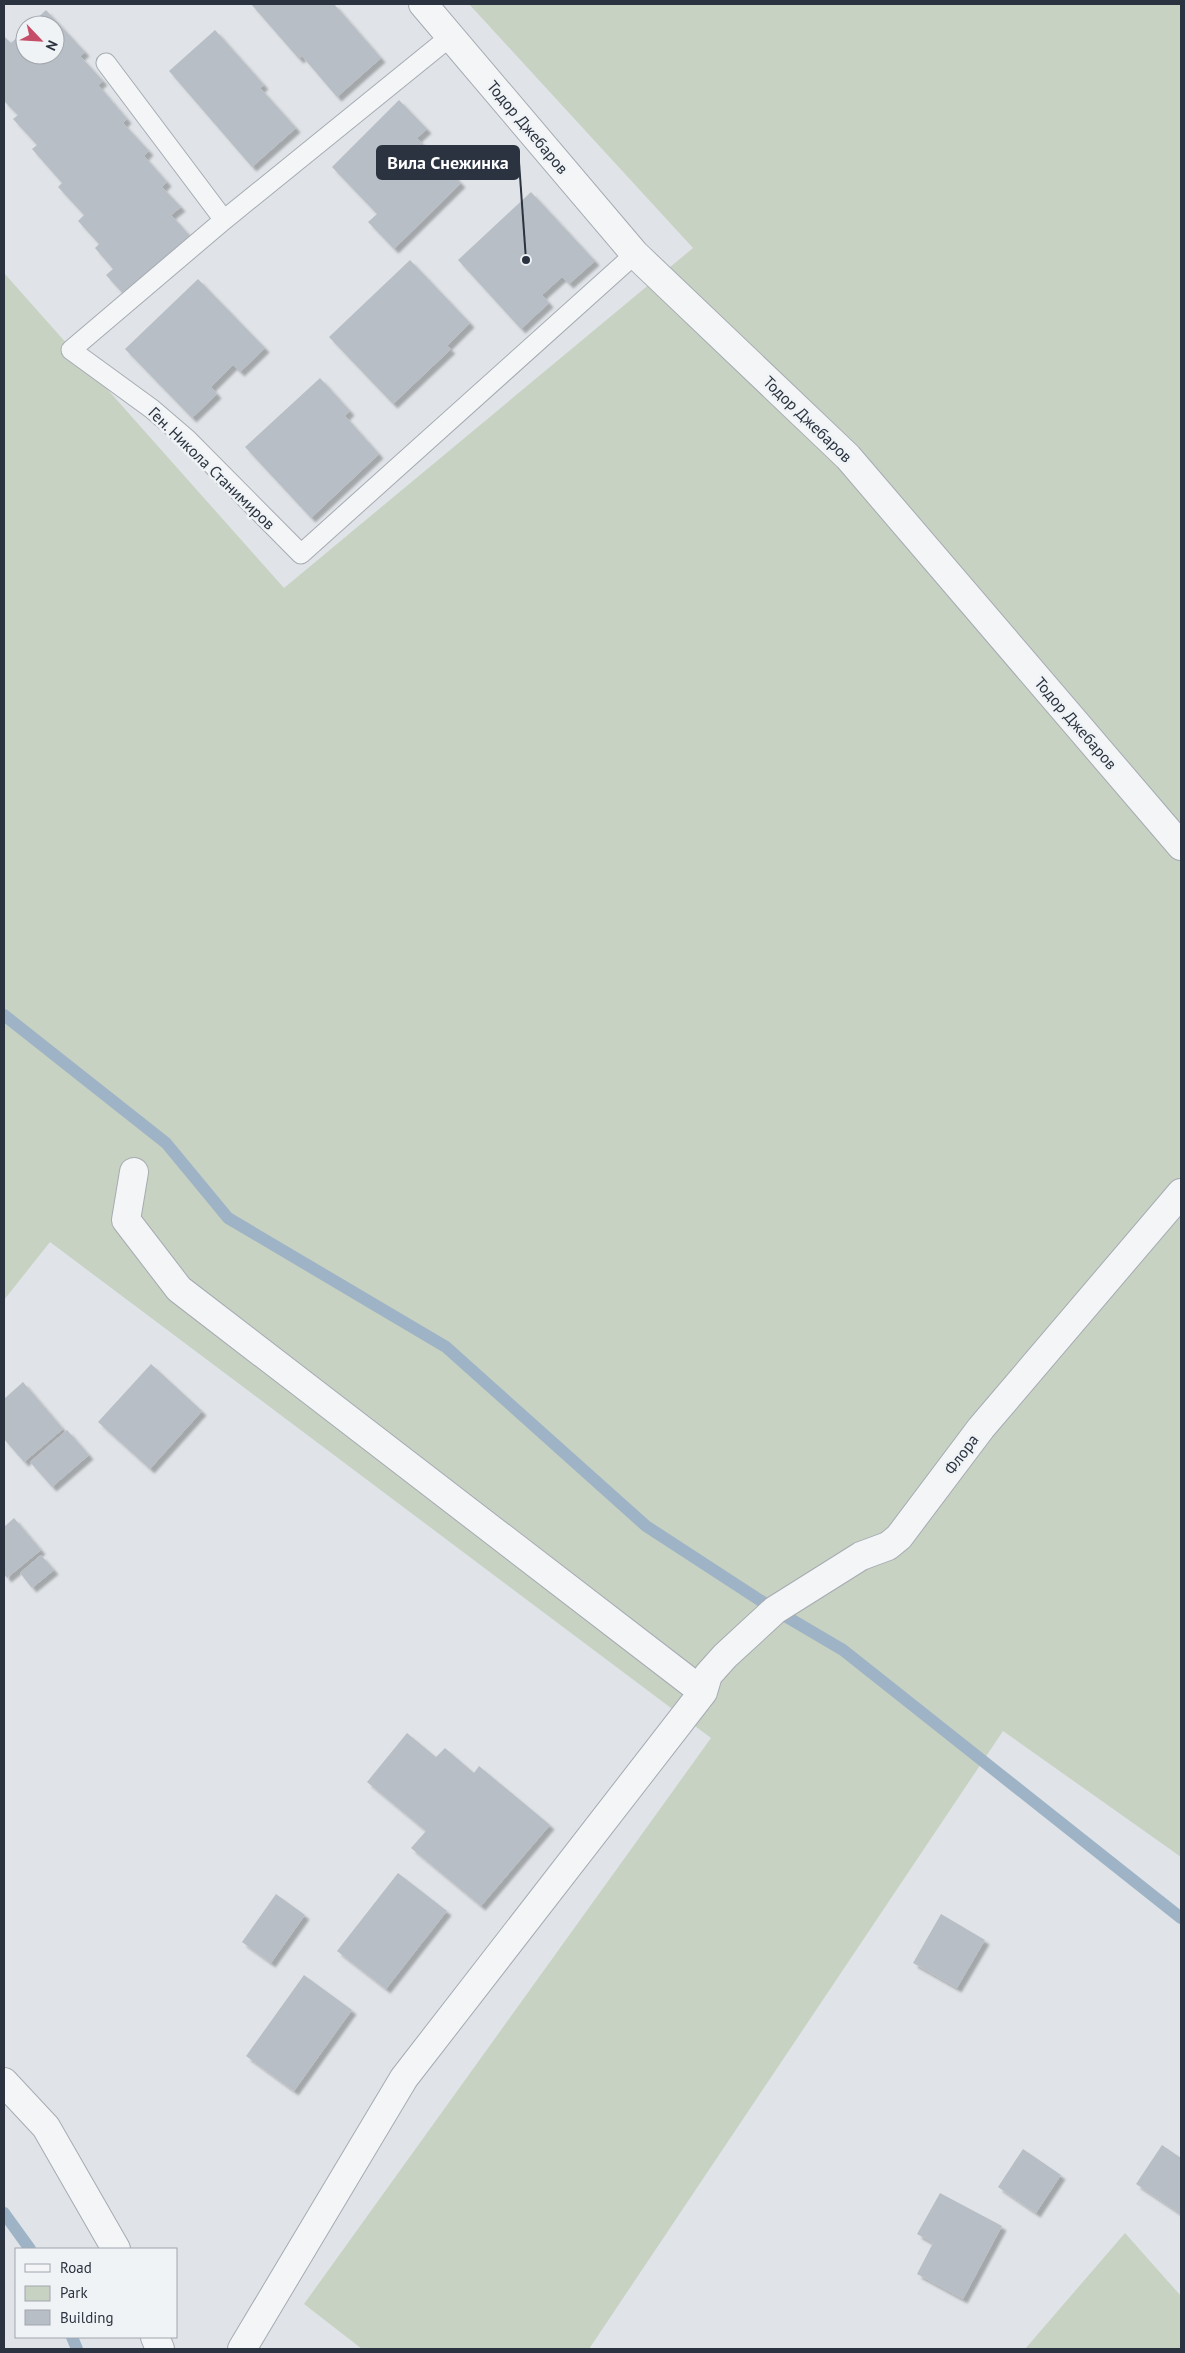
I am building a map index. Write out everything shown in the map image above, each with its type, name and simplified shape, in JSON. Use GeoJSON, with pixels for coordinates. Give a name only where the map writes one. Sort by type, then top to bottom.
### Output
{"type":"FeatureCollection","features":[{"type":"Feature","properties":{"kind":"street","name":"Тодор Джебаров"},"geometry":{"type":"LineString","coordinates":[[423,4],[635,254],[848,457],[1181,846]]}},
{"type":"Feature","properties":{"kind":"street"},"geometry":{"type":"LineString","coordinates":[[134,1172],[126,1220],[179,1289],[706,1684]]}},
{"type":"Feature","properties":{"kind":"street","name":"Флора"},"geometry":{"type":"LineString","coordinates":[[242,2349],[404,2078],[706,1684],[725,1656],[775,1610],[853,1560],[888,1546],[899,1537],[981,1428],[1181,1193]]}},
{"type":"Feature","properties":{"kind":"street"},"geometry":{"type":"LineString","coordinates":[[4,2082],[46,2127],[115,2248]]}},
{"type":"Feature","properties":{"kind":"lane"},"geometry":{"type":"LineString","coordinates":[[106,63],[224,220],[451,36]]}},
{"type":"Feature","properties":{"kind":"lane","name":"Ген. Никола Станимиров"},"geometry":{"type":"LineString","coordinates":[[224,220],[71,350],[152,409],[187,440],[301,554],[635,254]]}},
{"type":"Feature","properties":{"kind":"green space"},"geometry":{"type":"Polygon","coordinates":[[[469,4],[1181,4],[1181,1857],[1003,1731],[589,2349],[362,2349],[304,2304],[711,1738],[50,1242],[4,1300],[4,273],[284,588],[693,248],[469,4]]]}},
{"type":"Feature","properties":{"kind":"green space"},"geometry":{"type":"Polygon","coordinates":[[[1125,2233],[1181,2296],[1181,2349],[1025,2349],[1125,2233]]]}},
{"type":"Feature","properties":{"kind":"building"},"geometry":{"type":"Polygon","coordinates":[[[251,4],[334,4],[381,58],[337,97],[302,56],[299,59],[251,4]]]}},
{"type":"Feature","properties":{"kind":"building"},"geometry":{"type":"Polygon","coordinates":[[[46,10],[51,15],[41,15],[46,10]]]}},
{"type":"Feature","properties":{"kind":"building"},"geometry":{"type":"Polygon","coordinates":[[[65,30],[85,52],[80,56],[103,81],[98,85],[127,119],[123,123],[149,151],[144,156],[167,182],[162,187],[181,207],[171,215],[191,237],[125,296],[106,275],[113,269],[95,248],[99,244],[78,221],[84,215],[58,187],[62,183],[32,149],[37,145],[13,119],[18,115],[4,101],[5,37],[11,43],[15,39],[15,65],[65,65],[65,30]]]}},
{"type":"Feature","properties":{"kind":"building"},"geometry":{"type":"Polygon","coordinates":[[[215,30],[264,85],[260,88],[296,128],[252,167],[169,71],[215,30]]]}},
{"type":"Feature","properties":{"kind":"building"},"geometry":{"type":"Polygon","coordinates":[[[399,100],[427,129],[417,138],[461,183],[394,249],[368,222],[377,214],[332,167],[399,100]]]}},
{"type":"Feature","properties":{"kind":"building"},"geometry":{"type":"Polygon","coordinates":[[[531,192],[595,261],[569,284],[562,277],[542,295],[549,303],[521,329],[458,260],[531,192]]]}},
{"type":"Feature","properties":{"kind":"building"},"geometry":{"type":"Polygon","coordinates":[[[410,260],[470,323],[447,346],[451,349],[393,404],[329,337],[410,260]]]}},
{"type":"Feature","properties":{"kind":"building"},"geometry":{"type":"Polygon","coordinates":[[[198,279],[265,348],[240,372],[233,365],[211,387],[217,394],[192,418],[125,349],[198,279]]]}},
{"type":"Feature","properties":{"kind":"building"},"geometry":{"type":"Polygon","coordinates":[[[320,378],[350,411],[345,416],[379,454],[311,518],[245,447],[320,378]]]}},
{"type":"Feature","properties":{"kind":"building"},"geometry":{"type":"Polygon","coordinates":[[[151,1364],[202,1411],[150,1469],[98,1422],[151,1364]]]}},
{"type":"Feature","properties":{"kind":"building"},"geometry":{"type":"Polygon","coordinates":[[[23,1382],[63,1429],[24,1462],[4,1439],[4,1399],[23,1382]]]}},
{"type":"Feature","properties":{"kind":"building"},"geometry":{"type":"Polygon","coordinates":[[[67,1430],[89,1455],[52,1487],[30,1462],[67,1430]]]}},
{"type":"Feature","properties":{"kind":"building"},"geometry":{"type":"Polygon","coordinates":[[[14,1518],[41,1550],[7,1578],[4,1574],[4,1527],[14,1518]]]}},
{"type":"Feature","properties":{"kind":"building"},"geometry":{"type":"Polygon","coordinates":[[[41,1555],[54,1570],[32,1588],[20,1573],[41,1555]]]}},
{"type":"Feature","properties":{"kind":"building"},"geometry":{"type":"Polygon","coordinates":[[[407,1733],[436,1757],[445,1748],[474,1773],[479,1766],[550,1825],[481,1906],[411,1848],[426,1831],[367,1782],[407,1733]]]}},
{"type":"Feature","properties":{"kind":"building"},"geometry":{"type":"Polygon","coordinates":[[[398,1873],[447,1911],[386,1989],[337,1951],[398,1873]]]}},
{"type":"Feature","properties":{"kind":"building"},"geometry":{"type":"Polygon","coordinates":[[[276,1894],[305,1915],[271,1963],[242,1942],[276,1894]]]}},
{"type":"Feature","properties":{"kind":"building"},"geometry":{"type":"Polygon","coordinates":[[[941,1914],[985,1940],[957,1988],[913,1963],[941,1914]]]}},
{"type":"Feature","properties":{"kind":"building"},"geometry":{"type":"Polygon","coordinates":[[[304,1975],[352,2010],[294,2091],[246,2056],[304,1975]]]}},
{"type":"Feature","properties":{"kind":"building"},"geometry":{"type":"Polygon","coordinates":[[[1162,2145],[1181,2158],[1181,2214],[1136,2184],[1162,2145]]]}},
{"type":"Feature","properties":{"kind":"building"},"geometry":{"type":"Polygon","coordinates":[[[1023,2149],[1061,2175],[1036,2213],[998,2187],[1023,2149]]]}},
{"type":"Feature","properties":{"kind":"building"},"geometry":{"type":"Polygon","coordinates":[[[940,2193],[1002,2226],[963,2299],[917,2274],[933,2243],[917,2234],[940,2193]]]}},
{"type":"Feature","properties":{"kind":"waterway"},"geometry":{"type":"LineString","coordinates":[[4,1015],[166,1143],[228,1218],[446,1347],[646,1526],[775,1610],[843,1650],[1181,1918]]}},
{"type":"Feature","properties":{"kind":"waterway"},"geometry":{"type":"LineString","coordinates":[[4,2213],[29,2248]]}},
{"type":"Feature","properties":{"kind":"waterway"},"geometry":{"type":"LineString","coordinates":[[72,2338],[77,2349]]}},
{"type":"Feature","properties":{"kind":"place","name":"Вила Снежинка"},"geometry":{"type":"Point","coordinates":[526,260]}}]}
